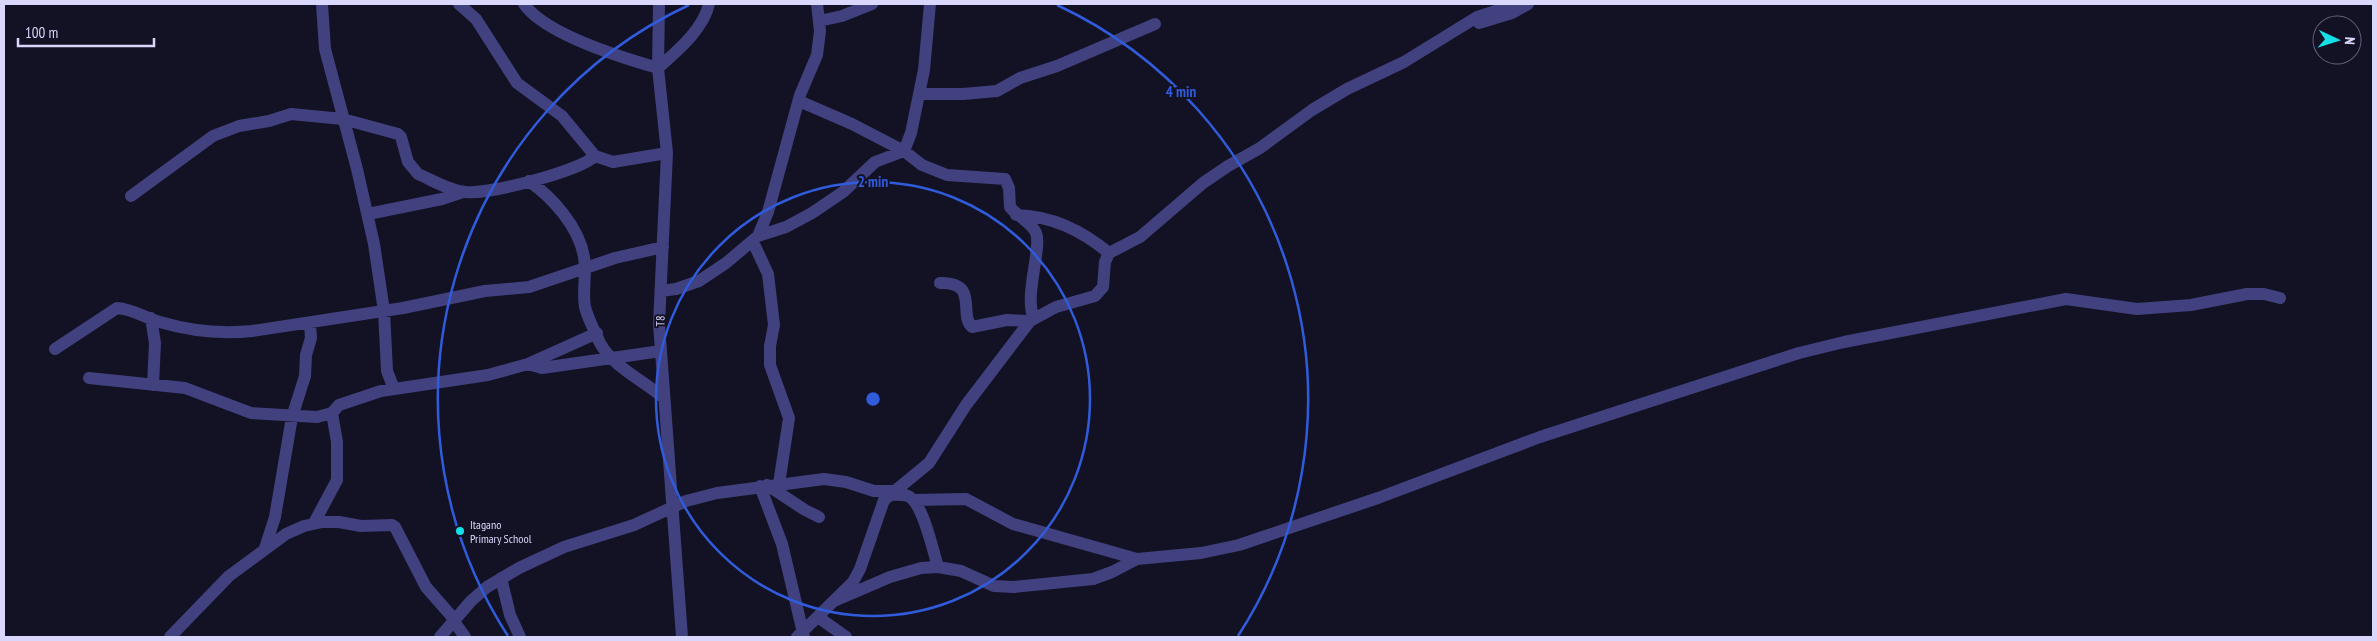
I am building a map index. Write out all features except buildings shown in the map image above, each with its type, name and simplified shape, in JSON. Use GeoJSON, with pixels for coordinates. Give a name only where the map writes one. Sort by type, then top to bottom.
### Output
{"type":"FeatureCollection","features":[{"type":"Feature","properties":{"kind":"street"},"geometry":{"type":"LineString","coordinates":[[322,4],[325,49],[368,214],[384,311],[385,356],[394,389]]}},
{"type":"Feature","properties":{"kind":"street"},"geometry":{"type":"LineString","coordinates":[[459,4],[476,19],[517,83],[562,116],[595,156],[613,162],[667,153]]}},
{"type":"Feature","properties":{"kind":"street"},"geometry":{"type":"LineString","coordinates":[[524,4],[541,18],[585,42],[608,52],[658,68],[681,48],[701,22],[710,4]]}},
{"type":"Feature","properties":{"kind":"street","name":"T8"},"geometry":{"type":"LineString","coordinates":[[659,4],[658,68],[667,153],[661,291],[661,351],[682,637]]}},
{"type":"Feature","properties":{"kind":"street"},"geometry":{"type":"LineString","coordinates":[[801,635],[768,485],[789,418],[770,365],[774,325],[768,274],[756,239],[768,212],[799,101],[817,55],[819,21],[817,4]]}},
{"type":"Feature","properties":{"kind":"street"},"geometry":{"type":"LineString","coordinates":[[819,21],[842,16],[872,4]]}},
{"type":"Feature","properties":{"kind":"street"},"geometry":{"type":"LineString","coordinates":[[661,291],[676,289],[699,281],[756,239],[786,227],[812,213],[842,192],[875,162],[904,151],[911,133],[927,50],[930,4]]}},
{"type":"Feature","properties":{"kind":"street"},"geometry":{"type":"LineString","coordinates":[[801,635],[858,575],[882,504],[891,493],[929,463],[966,405],[1032,320],[1056,307],[1096,296],[1103,287],[1105,262],[1109,253],[1140,237],[1203,182],[1260,148],[1312,110],[1347,89],[1404,62],[1477,17],[1517,4]]}},
{"type":"Feature","properties":{"kind":"street"},"geometry":{"type":"LineString","coordinates":[[1461,26],[1502,17],[1528,4]]}},
{"type":"Feature","properties":{"kind":"street"},"geometry":{"type":"LineString","coordinates":[[919,94],[963,94],[997,90],[1020,78],[1057,66],[1156,24]]}},
{"type":"Feature","properties":{"kind":"street"},"geometry":{"type":"LineString","coordinates":[[799,101],[852,124],[904,151],[922,165],[952,176],[1005,179],[1009,188],[1010,207],[1031,226],[1037,236],[1030,299],[1032,320]]}},
{"type":"Feature","properties":{"kind":"street"},"geometry":{"type":"LineString","coordinates":[[131,196],[202,143],[224,131],[291,114],[343,119],[398,134],[401,137],[412,170],[463,192]]}},
{"type":"Feature","properties":{"kind":"street"},"geometry":{"type":"LineString","coordinates":[[368,214],[442,199],[463,192],[486,191],[529,181],[579,167],[588,163],[595,156]]}},
{"type":"Feature","properties":{"kind":"street"},"geometry":{"type":"LineString","coordinates":[[529,181],[546,193],[564,216],[584,254],[586,308],[601,343],[613,359],[664,398]]}},
{"type":"Feature","properties":{"kind":"street"},"geometry":{"type":"LineString","coordinates":[[1016,214],[1049,219],[1073,228],[1109,253]]}},
{"type":"Feature","properties":{"kind":"street"},"geometry":{"type":"LineString","coordinates":[[55,349],[117,308],[132,311],[170,325],[230,333],[310,324],[485,291],[529,287],[630,253],[663,247]]}},
{"type":"Feature","properties":{"kind":"street"},"geometry":{"type":"LineString","coordinates":[[940,283],[955,284],[961,289],[967,304],[968,321],[972,327],[1007,320],[1032,320]]}},
{"type":"Feature","properties":{"kind":"street"},"geometry":{"type":"LineString","coordinates":[[440,637],[471,601],[501,578],[548,554],[634,525],[671,506],[700,497],[768,485],[824,479],[911,498],[966,499],[1013,524],[1137,559],[1207,552],[1253,541],[1459,469],[1540,437],[1799,353],[1844,342],[2066,300],[2083,300],[2109,306],[2137,309],[2191,305],[2247,294],[2264,294],[2280,298]]}},
{"type":"Feature","properties":{"kind":"street"},"geometry":{"type":"LineString","coordinates":[[151,318],[155,343],[153,385]]}},
{"type":"Feature","properties":{"kind":"street"},"geometry":{"type":"LineString","coordinates":[[264,551],[275,517],[292,417],[305,376],[306,355],[311,338],[310,324]]}},
{"type":"Feature","properties":{"kind":"street"},"geometry":{"type":"LineString","coordinates":[[89,378],[185,388],[251,413],[292,417],[317,417],[332,412],[339,405],[394,389],[488,375],[528,364],[597,333]]}},
{"type":"Feature","properties":{"kind":"street"},"geometry":{"type":"LineString","coordinates":[[528,364],[542,368],[661,351]]}},
{"type":"Feature","properties":{"kind":"street"},"geometry":{"type":"LineString","coordinates":[[314,523],[337,480],[337,442],[332,412]]}},
{"type":"Feature","properties":{"kind":"street"},"geometry":{"type":"LineString","coordinates":[[911,477],[911,498],[921,515],[938,567]]}},
{"type":"Feature","properties":{"kind":"street"},"geometry":{"type":"LineString","coordinates":[[768,485],[805,510],[819,517]]}},
{"type":"Feature","properties":{"kind":"street"},"geometry":{"type":"LineString","coordinates":[[170,637],[230,576],[286,534],[314,523],[338,522],[361,526],[388,525],[395,527],[426,587],[465,637]]}},
{"type":"Feature","properties":{"kind":"street"},"geometry":{"type":"LineString","coordinates":[[834,601],[905,572],[938,567],[970,573],[994,586],[1009,587],[1093,578],[1112,572],[1137,559]]}},
{"type":"Feature","properties":{"kind":"street"},"geometry":{"type":"LineString","coordinates":[[501,578],[510,615],[520,637]]}},
{"type":"Feature","properties":{"kind":"street"},"geometry":{"type":"LineString","coordinates":[[818,617],[846,637]]}},
{"type":"Feature","properties":{"kind":"place","name":"Itagano Primary School"},"geometry":{"type":"Point","coordinates":[460,531]}}]}
